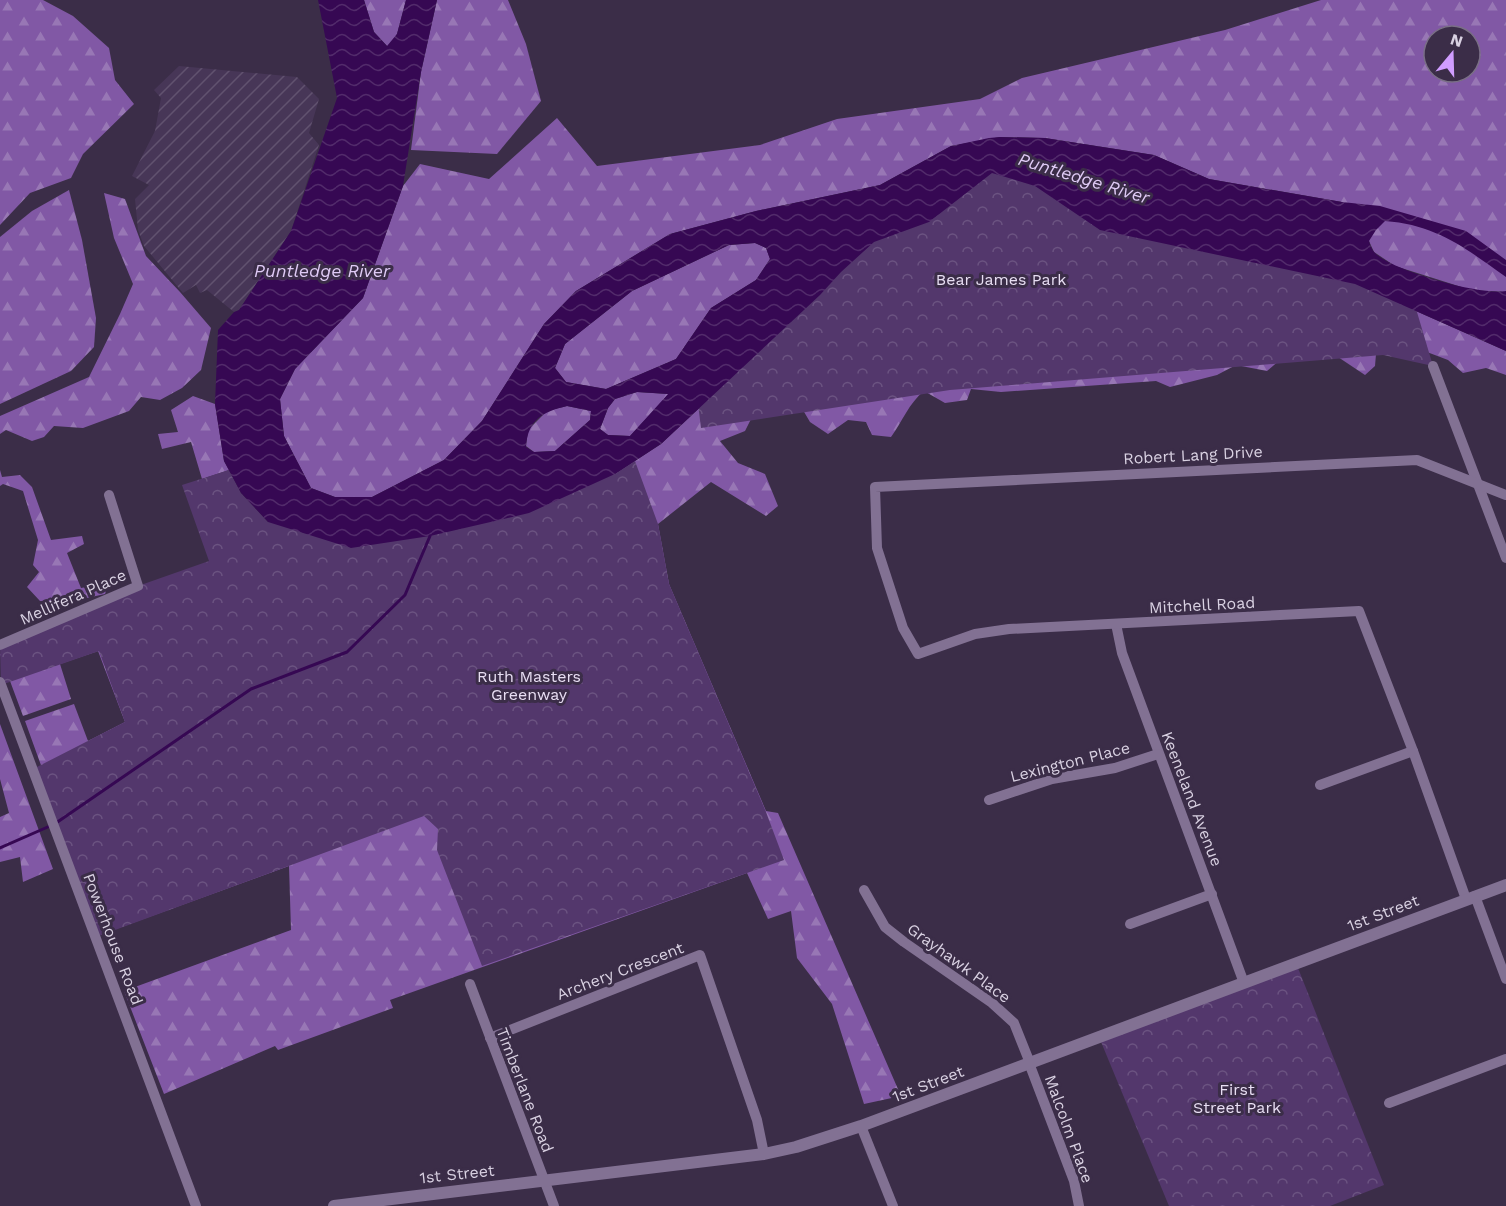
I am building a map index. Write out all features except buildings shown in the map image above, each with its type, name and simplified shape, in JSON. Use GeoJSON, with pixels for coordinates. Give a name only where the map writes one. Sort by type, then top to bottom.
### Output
{"type":"FeatureCollection","features":[{"type":"Feature","properties":{"kind":"street"},"geometry":{"type":"LineString","coordinates":[[1433,366],[1506,558]]}},
{"type":"Feature","properties":{"kind":"street","name":"Robert Lang Drive"},"geometry":{"type":"LineString","coordinates":[[874,487],[1417,460],[1506,495]]}},
{"type":"Feature","properties":{"kind":"street","name":"Mitchell Road"},"geometry":{"type":"LineString","coordinates":[[874,487],[877,548],[903,628],[918,654],[975,634],[1009,629],[1359,611],[1471,898],[1506,979]]}},
{"type":"Feature","properties":{"kind":"street","name":"Mellifera Place"},"geometry":{"type":"LineString","coordinates":[[0,645],[138,586],[109,495]]}},
{"type":"Feature","properties":{"kind":"street","name":"Keeneland Avenue"},"geometry":{"type":"LineString","coordinates":[[1116,624],[1122,653],[1158,754],[1244,983]]}},
{"type":"Feature","properties":{"kind":"street","name":"Powerhouse Road"},"geometry":{"type":"LineString","coordinates":[[0,682],[196,1206]]}},
{"type":"Feature","properties":{"kind":"street"},"geometry":{"type":"LineString","coordinates":[[1320,785],[1413,751]]}},
{"type":"Feature","properties":{"kind":"street","name":"Lexington Place"},"geometry":{"type":"LineString","coordinates":[[989,800],[1052,779],[1115,768],[1158,754]]}},
{"type":"Feature","properties":{"kind":"street","name":"1st Street"},"geometry":{"type":"LineString","coordinates":[[334,1206],[764,1154],[796,1148],[861,1126],[1506,885]]}},
{"type":"Feature","properties":{"kind":"street","name":"Grayhawk Place"},"geometry":{"type":"LineString","coordinates":[[864,890],[885,927],[992,1003],[1014,1023],[1029,1063]]}},
{"type":"Feature","properties":{"kind":"street"},"geometry":{"type":"LineString","coordinates":[[1130,924],[1212,894]]}},
{"type":"Feature","properties":{"kind":"street","name":"Archery Crescent"},"geometry":{"type":"LineString","coordinates":[[490,1038],[700,955],[757,1120],[764,1154]]}},
{"type":"Feature","properties":{"kind":"street","name":"Timberlane Road"},"geometry":{"type":"LineString","coordinates":[[470,984],[554,1206]]}},
{"type":"Feature","properties":{"kind":"street"},"geometry":{"type":"LineString","coordinates":[[1389,1103],[1506,1059]]}},
{"type":"Feature","properties":{"kind":"street","name":"Malcolm Place"},"geometry":{"type":"LineString","coordinates":[[1029,1063],[1074,1181],[1079,1206]]}},
{"type":"Feature","properties":{"kind":"street"},"geometry":{"type":"LineString","coordinates":[[861,1126],[892,1206]]}},
{"type":"Feature","properties":{"kind":"shaded area"},"geometry":{"type":"Polygon","coordinates":[[[179,66],[297,77],[319,99],[309,133],[319,145],[291,231],[239,310],[234,312],[207,290],[200,293],[196,285],[183,293],[144,246],[138,230],[135,199],[149,185],[132,176],[155,131],[161,98],[154,90],[179,66]]]}},
{"type":"Feature","properties":{"kind":"green space"},"geometry":{"type":"Polygon","coordinates":[[[0,0],[43,0],[73,16],[109,48],[115,80],[134,104],[83,154],[71,178],[30,193],[0,225],[0,0]]]}},
{"type":"Feature","properties":{"kind":"green space"},"geometry":{"type":"Polygon","coordinates":[[[364,0],[406,0],[397,34],[388,47],[374,32],[364,0]]]}},
{"type":"Feature","properties":{"kind":"green space"},"geometry":{"type":"Polygon","coordinates":[[[437,0],[508,0],[526,44],[541,101],[497,154],[411,150],[421,72],[437,0]]]}},
{"type":"Feature","properties":{"kind":"green space"},"geometry":{"type":"Polygon","coordinates":[[[1321,0],[1506,0],[1506,292],[1471,290],[1395,266],[1374,252],[1342,202],[1209,179],[1154,155],[1045,138],[1000,137],[951,146],[880,185],[756,211],[670,234],[576,291],[544,324],[482,421],[444,460],[372,497],[335,497],[311,488],[284,436],[280,399],[295,369],[363,298],[403,186],[420,164],[489,179],[557,118],[597,166],[760,145],[837,119],[980,99],[1022,78],[1225,30],[1321,0]]]}},
{"type":"Feature","properties":{"kind":"green space","name":"Bear James Park"},"geometry":{"type":"Polygon","coordinates":[[[1007,167],[1414,302],[1433,366],[1383,355],[950,390],[701,428],[697,396],[849,241],[973,173],[1007,167]]]}},
{"type":"Feature","properties":{"kind":"green space"},"geometry":{"type":"Polygon","coordinates":[[[69,190],[82,240],[96,318],[94,347],[71,371],[0,404],[0,237],[32,211],[69,190]]]}},
{"type":"Feature","properties":{"kind":"green space"},"geometry":{"type":"Polygon","coordinates":[[[104,193],[125,199],[146,256],[211,328],[201,370],[182,388],[160,400],[141,397],[129,411],[83,428],[54,426],[44,437],[32,441],[6,430],[0,434],[0,416],[89,377],[133,284],[114,238],[104,193]]]}},
{"type":"Feature","properties":{"kind":"green space"},"geometry":{"type":"Polygon","coordinates":[[[755,243],[766,248],[770,259],[756,280],[711,308],[676,359],[606,389],[566,382],[555,368],[565,344],[632,291],[729,245],[755,243]]]}},
{"type":"Feature","properties":{"kind":"green space","name":"Ruth Masters Greenway"},"geometry":{"type":"Polygon","coordinates":[[[1355,284],[1506,351],[1506,375],[1486,368],[1463,373],[1448,360],[1419,349],[1377,342],[1375,366],[1365,375],[1338,357],[1281,359],[1267,371],[1236,365],[1217,375],[1170,387],[1156,381],[1001,392],[971,389],[967,400],[945,403],[924,391],[910,407],[891,437],[872,435],[866,422],[848,420],[828,434],[810,422],[800,405],[752,417],[745,431],[720,441],[738,463],[765,474],[778,506],[766,516],[711,482],[658,524],[669,584],[766,811],[778,813],[901,1096],[864,1104],[832,1004],[797,958],[791,911],[768,919],[747,873],[390,1000],[393,1008],[278,1050],[275,1046],[164,1094],[124,991],[291,930],[289,866],[102,934],[25,721],[74,704],[88,741],[125,722],[98,651],[60,664],[71,699],[23,716],[0,654],[216,569],[268,522],[615,474],[661,444],[820,295],[1355,284]]]}},
{"type":"Feature","properties":{"kind":"green space"},"geometry":{"type":"Polygon","coordinates":[[[637,392],[669,394],[630,436],[608,435],[600,429],[608,408],[615,399],[637,392]]]}},
{"type":"Feature","properties":{"kind":"green space"},"geometry":{"type":"Polygon","coordinates":[[[193,396],[215,404],[224,461],[229,470],[202,479],[191,442],[162,449],[158,434],[178,432],[171,410],[193,396]]]}},
{"type":"Feature","properties":{"kind":"green space"},"geometry":{"type":"Polygon","coordinates":[[[567,406],[591,411],[590,420],[555,451],[534,452],[526,446],[528,430],[547,411],[567,406]]]}},
{"type":"Feature","properties":{"kind":"green space","name":"Ruth Masters Greenway"},"geometry":{"type":"Polygon","coordinates":[[[635,461],[658,524],[669,584],[766,812],[784,860],[482,966],[437,850],[438,829],[424,816],[96,937],[33,769],[125,722],[99,651],[1,685],[0,645],[138,586],[209,561],[182,485],[229,470],[241,493],[268,522],[615,474],[635,461]]]}},
{"type":"Feature","properties":{"kind":"green space"},"geometry":{"type":"Polygon","coordinates":[[[0,470],[2,477],[20,475],[32,487],[51,540],[82,536],[84,544],[67,553],[81,588],[109,583],[105,594],[59,604],[40,601],[27,587],[39,572],[33,565],[38,540],[23,491],[3,484],[0,486],[0,470]]]}},
{"type":"Feature","properties":{"kind":"green space"},"geometry":{"type":"Polygon","coordinates":[[[0,724],[53,869],[23,882],[20,857],[0,862],[0,817],[9,813],[0,779],[0,724]]]}},
{"type":"Feature","properties":{"kind":"green space","name":"First Street Park"},"geometry":{"type":"Polygon","coordinates":[[[1296,963],[1384,1185],[1330,1206],[1169,1206],[1099,1037],[1296,963]]]}},
{"type":"Feature","properties":{"kind":"water","name":"Puntledge River"},"geometry":{"type":"Polygon","coordinates":[[[318,0],[364,0],[374,32],[387,46],[397,34],[406,0],[437,0],[421,72],[403,186],[363,298],[295,369],[280,399],[284,436],[311,488],[335,497],[372,497],[444,460],[482,421],[544,324],[576,291],[670,234],[756,211],[880,185],[951,146],[989,138],[1045,138],[1154,155],[1209,179],[1342,202],[1380,206],[1466,231],[1506,260],[1506,277],[1450,240],[1420,227],[1385,221],[1369,241],[1374,252],[1385,260],[1418,274],[1478,290],[1506,291],[1506,351],[1355,284],[1100,230],[1035,186],[992,173],[929,222],[874,242],[661,444],[615,474],[529,513],[430,536],[351,548],[268,522],[241,493],[224,461],[215,404],[218,330],[234,312],[239,310],[291,231],[337,98],[318,0]],[[755,243],[729,245],[632,291],[565,344],[555,368],[566,382],[606,389],[676,359],[711,308],[756,280],[770,259],[766,248],[755,243]],[[637,392],[615,399],[608,408],[600,429],[608,435],[630,436],[668,394],[637,392]],[[567,406],[538,418],[527,437],[526,447],[534,452],[555,451],[590,420],[591,411],[567,406]]]}},
{"type":"Feature","properties":{"kind":"waterway"},"geometry":{"type":"LineString","coordinates":[[56,823],[251,689],[347,652],[405,595],[430,536]]}},
{"type":"Feature","properties":{"kind":"waterway"},"geometry":{"type":"LineString","coordinates":[[0,848],[50,826]]}}]}
